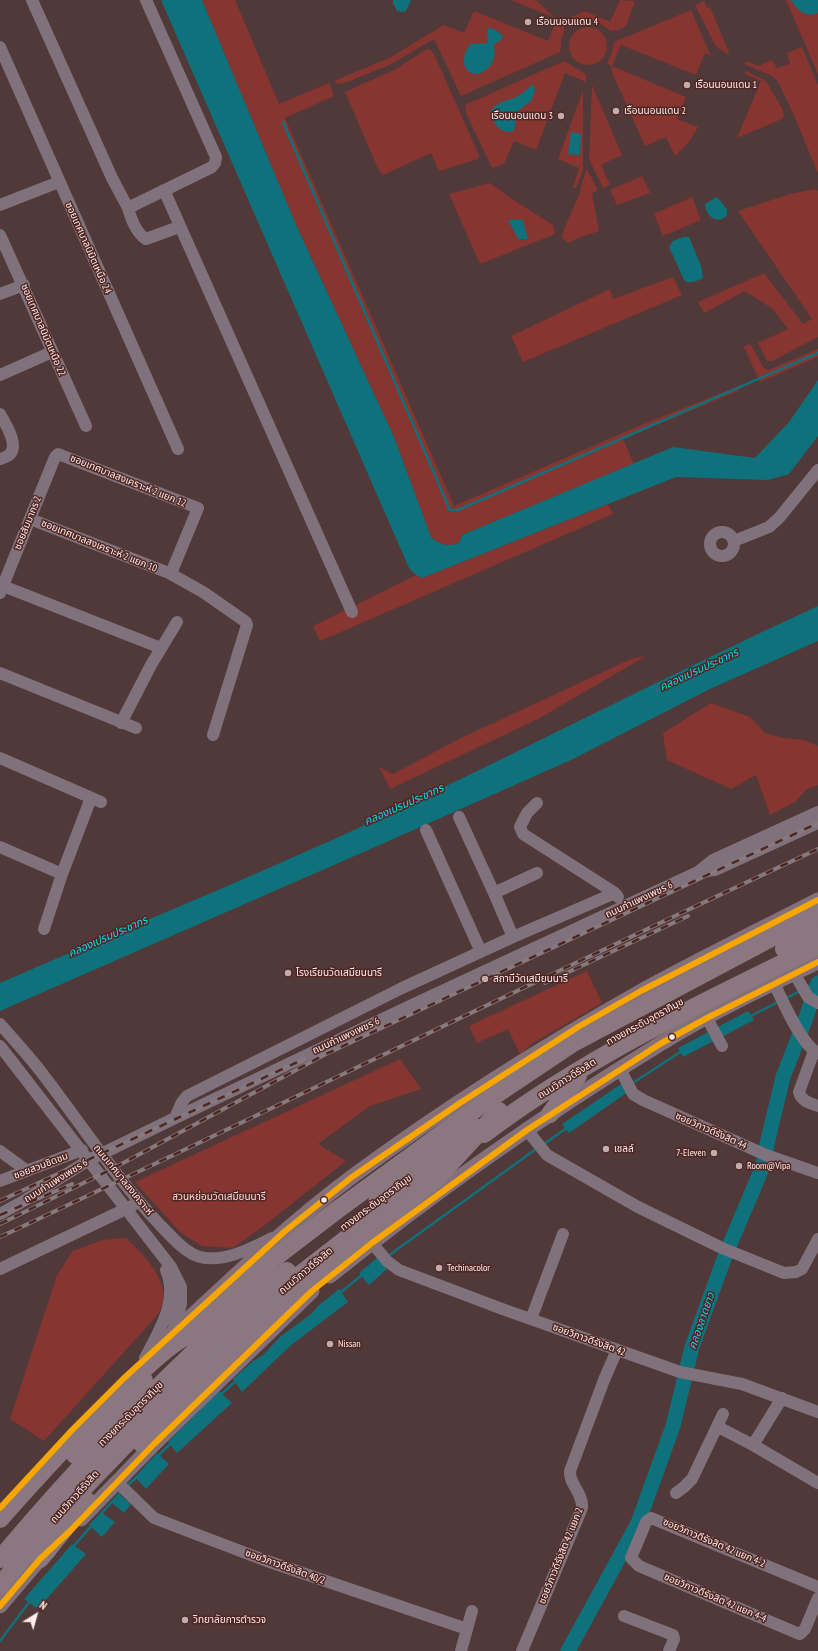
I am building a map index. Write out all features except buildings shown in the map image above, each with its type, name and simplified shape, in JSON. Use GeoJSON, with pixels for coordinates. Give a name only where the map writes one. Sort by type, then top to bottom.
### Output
{"type":"FeatureCollection","features":[{"type":"Feature","properties":{"kind":"highway"},"geometry":{"type":"LineString","coordinates":[[0,1541],[108,1418],[164,1359],[273,1259],[488,1100],[573,1043],[818,913]]}},
{"type":"Feature","properties":{"kind":"highway","name":"ทางยกระดับอุตราภิมุข"},"geometry":{"type":"LineString","coordinates":[[0,1541],[109,1421],[202,1328],[278,1262],[334,1217],[498,1097],[577,1045],[818,921]]}},
{"type":"Feature","properties":{"kind":"highway","name":"ทางยกระดับอุตราภิมุข"},"geometry":{"type":"LineString","coordinates":[[0,1559],[95,1452],[170,1376],[227,1321],[337,1232],[499,1111],[582,1058],[686,999],[818,932]]}},
{"type":"Feature","properties":{"kind":"highway","name":"ถนนวิภาวดีรังสิต"},"geometry":{"type":"LineString","coordinates":[[0,1586],[31,1547],[98,1471],[178,1390],[293,1280],[355,1231],[504,1119],[584,1067],[697,1005],[818,946]]}},
{"type":"Feature","properties":{"kind":"highway"},"geometry":{"type":"LineString","coordinates":[[550,1114],[584,1067]]}},
{"type":"Feature","properties":{"kind":"highway"},"geometry":{"type":"LineString","coordinates":[[40,1559],[85,1502],[141,1443],[255,1330],[362,1238],[436,1179],[499,1111]]}},
{"type":"Feature","properties":{"kind":"highway"},"geometry":{"type":"LineString","coordinates":[[260,1313],[306,1297]]}},
{"type":"Feature","properties":{"kind":"highway"},"geometry":{"type":"LineString","coordinates":[[0,1519],[47,1466],[100,1411],[138,1375],[173,1344],[202,1328]]}},
{"type":"Feature","properties":{"kind":"main road"},"geometry":{"type":"LineString","coordinates":[[0,1508],[94,1407],[145,1358],[317,1204],[386,1153],[538,1052],[641,991],[818,900]]}},
{"type":"Feature","properties":{"kind":"main road","name":"ถนนวิภาวดีรังสิต"},"geometry":{"type":"LineString","coordinates":[[0,1606],[40,1559],[120,1485],[154,1444],[306,1297],[372,1242],[531,1135],[550,1114],[623,1074],[660,1044],[709,1021],[780,995],[818,962]]}},
{"type":"Feature","properties":{"kind":"street"},"geometry":{"type":"LineString","coordinates":[[32,0],[135,226],[141,235],[146,239],[179,227]]}},
{"type":"Feature","properties":{"kind":"street"},"geometry":{"type":"LineString","coordinates":[[128,208],[212,167],[215,163],[216,157],[146,0]]}},
{"type":"Feature","properties":{"kind":"street","name":"ซอยเทศบาลนิมิตเหนือ 24"},"geometry":{"type":"LineString","coordinates":[[0,47],[178,449]]}},
{"type":"Feature","properties":{"kind":"street"},"geometry":{"type":"LineString","coordinates":[[0,205],[59,182]]}},
{"type":"Feature","properties":{"kind":"street"},"geometry":{"type":"LineString","coordinates":[[164,190],[179,227],[352,612]]}},
{"type":"Feature","properties":{"kind":"street","name":"ซอยเทศบาลนิมิตเหนือ 22"},"geometry":{"type":"LineString","coordinates":[[0,235],[24,285],[52,352],[86,426]]}},
{"type":"Feature","properties":{"kind":"street"},"geometry":{"type":"LineString","coordinates":[[0,294],[24,285]]}},
{"type":"Feature","properties":{"kind":"street"},"geometry":{"type":"LineString","coordinates":[[0,376],[52,352]]}},
{"type":"Feature","properties":{"kind":"street"},"geometry":{"type":"LineString","coordinates":[[0,414],[10,433],[13,445],[9,455],[0,459]]}},
{"type":"Feature","properties":{"kind":"street","name":"ซอยเทศบาลสงเคราะห์ 2 แยก 12"},"geometry":{"type":"LineString","coordinates":[[58,454],[198,508],[172,571],[169,573]]}},
{"type":"Feature","properties":{"kind":"street","name":"ซอยสัมมากร 2"},"geometry":{"type":"LineString","coordinates":[[1,590],[55,457],[58,454]]}},
{"type":"Feature","properties":{"kind":"street"},"geometry":{"type":"LineString","coordinates":[[734,541],[769,527],[818,470]]}},
{"type":"Feature","properties":{"kind":"street","name":"ซอยเทศบาลสงเคราะห์ 2 แยก 10"},"geometry":{"type":"LineString","coordinates":[[30,518],[169,573],[203,592],[246,622],[247,625],[214,735]]}},
{"type":"Feature","properties":{"kind":"street"},"geometry":{"type":"LineString","coordinates":[[1,590],[161,648]]}},
{"type":"Feature","properties":{"kind":"street"},"geometry":{"type":"LineString","coordinates":[[122,723],[151,665],[177,622]]}},
{"type":"Feature","properties":{"kind":"street"},"geometry":{"type":"LineString","coordinates":[[0,673],[136,728]]}},
{"type":"Feature","properties":{"kind":"street"},"geometry":{"type":"LineString","coordinates":[[0,758],[96,800],[62,874],[44,929]]}},
{"type":"Feature","properties":{"kind":"street"},"geometry":{"type":"LineString","coordinates":[[537,803],[522,821],[520,827],[523,834],[615,893],[624,907]]}},
{"type":"Feature","properties":{"kind":"street","name":"ถนนกำแพงเพชร 6"},"geometry":{"type":"LineString","coordinates":[[0,1206],[85,1155],[102,1153],[403,1009],[698,872],[713,860],[818,812]]}},
{"type":"Feature","properties":{"kind":"street"},"geometry":{"type":"LineString","coordinates":[[459,817],[513,937]]}},
{"type":"Feature","properties":{"kind":"street","name":"ถนนกำแพงเพชร 6"},"geometry":{"type":"LineString","coordinates":[[698,872],[715,870],[818,823]]}},
{"type":"Feature","properties":{"kind":"street"},"geometry":{"type":"LineString","coordinates":[[426,830],[481,952]]}},
{"type":"Feature","properties":{"kind":"street"},"geometry":{"type":"LineString","coordinates":[[0,848],[62,874]]}},
{"type":"Feature","properties":{"kind":"street"},"geometry":{"type":"LineString","coordinates":[[494,893],[538,873]]}},
{"type":"Feature","properties":{"kind":"street"},"geometry":{"type":"LineString","coordinates":[[175,1118],[182,1102],[187,1096],[402,988],[513,937],[615,893]]}},
{"type":"Feature","properties":{"kind":"street"},"geometry":{"type":"LineString","coordinates":[[797,979],[808,997],[817,1003]]}},
{"type":"Feature","properties":{"kind":"street"},"geometry":{"type":"LineString","coordinates":[[780,995],[801,1035],[816,1052],[799,1092],[800,1096],[804,1100],[818,1106]]}},
{"type":"Feature","properties":{"kind":"street"},"geometry":{"type":"LineString","coordinates":[[709,1021],[721,1044]]}},
{"type":"Feature","properties":{"kind":"street","name":"ถนนเทศบาลสงเคราะห์"},"geometry":{"type":"LineString","coordinates":[[0,1024],[45,1076],[138,1202],[174,1240],[199,1256],[210,1259],[228,1256],[252,1248],[284,1232]]}},
{"type":"Feature","properties":{"kind":"street","name":"ถนนเทศบาลสงเคราะห์"},"geometry":{"type":"LineString","coordinates":[[0,1046],[14,1062],[171,1267],[181,1287],[180,1313],[172,1334]]}},
{"type":"Feature","properties":{"kind":"street","name":"ซอยวิภาวดีรังสิต 44"},"geometry":{"type":"LineString","coordinates":[[623,1074],[632,1092],[650,1104],[766,1154],[818,1173]]}},
{"type":"Feature","properties":{"kind":"street"},"geometry":{"type":"LineString","coordinates":[[531,1135],[547,1155],[638,1207],[735,1254],[784,1273],[796,1272],[802,1269],[818,1239]]}},
{"type":"Feature","properties":{"kind":"street"},"geometry":{"type":"LineString","coordinates":[[0,1151],[26,1170]]}},
{"type":"Feature","properties":{"kind":"street","name":"ถนนกำแพงเพชร 6"},"geometry":{"type":"LineString","coordinates":[[0,1214],[20,1203],[85,1155]]}},
{"type":"Feature","properties":{"kind":"street","name":"ซอยสวนชิดชม"},"geometry":{"type":"LineString","coordinates":[[0,1181],[26,1170],[85,1155]]}},
{"type":"Feature","properties":{"kind":"street"},"geometry":{"type":"LineString","coordinates":[[0,1269],[127,1209],[138,1202]]}},
{"type":"Feature","properties":{"kind":"street"},"geometry":{"type":"LineString","coordinates":[[532,1319],[563,1234]]}},
{"type":"Feature","properties":{"kind":"street","name":"ซอยวิภาวดีรังสิต 42"},"geometry":{"type":"LineString","coordinates":[[372,1242],[385,1259],[399,1270],[617,1350],[685,1373],[742,1384],[818,1412]]}},
{"type":"Feature","properties":{"kind":"street"},"geometry":{"type":"LineString","coordinates":[[145,1358],[168,1310],[171,1292],[167,1272],[156,1246]]}},
{"type":"Feature","properties":{"kind":"street","name":"ซอยวิภาวดีรังสิต 42 แยก 2"},"geometry":{"type":"LineString","coordinates":[[522,1651],[582,1508],[581,1496],[572,1482],[570,1471],[604,1380],[617,1350]]}},
{"type":"Feature","properties":{"kind":"street"},"geometry":{"type":"LineString","coordinates":[[753,1445],[782,1398]]}},
{"type":"Feature","properties":{"kind":"street"},"geometry":{"type":"LineString","coordinates":[[676,1493],[692,1479],[723,1414]]}},
{"type":"Feature","properties":{"kind":"street"},"geometry":{"type":"LineString","coordinates":[[718,1427],[753,1445],[818,1483]]}},
{"type":"Feature","properties":{"kind":"street","name":"ซอยวิภาวดีรังสิต 40/2"},"geometry":{"type":"LineString","coordinates":[[120,1485],[138,1500],[150,1514],[159,1520],[264,1560],[467,1629]]}},
{"type":"Feature","properties":{"kind":"street","name":"ซอยวิภาวดีรังสิต 42 แยก 4-2"},"geometry":{"type":"LineString","coordinates":[[631,1558],[646,1522],[652,1518],[818,1587]]}},
{"type":"Feature","properties":{"kind":"street","name":"ซอยวิภาวดีรังสิต 42 แยก 4-4"},"geometry":{"type":"LineString","coordinates":[[631,1558],[639,1566],[797,1633],[802,1633],[805,1629],[818,1598]]}},
{"type":"Feature","properties":{"kind":"street"},"geometry":{"type":"LineString","coordinates":[[461,1651],[472,1611]]}},
{"type":"Feature","properties":{"kind":"street"},"geometry":{"type":"LineString","coordinates":[[624,1616],[672,1635],[674,1639],[669,1651]]}},
{"type":"Feature","properties":{"kind":"green space"},"geometry":{"type":"Polygon","coordinates":[[[202,0],[235,0],[279,104],[329,83],[334,96],[285,118],[454,506],[646,423],[734,388],[740,390],[623,439],[634,464],[462,535],[459,543],[447,545],[434,540],[431,537],[394,437],[297,227],[202,0]]]}},
{"type":"Feature","properties":{"kind":"green space"},"geometry":{"type":"Polygon","coordinates":[[[511,0],[536,0],[555,18],[511,0]]]}},
{"type":"Feature","properties":{"kind":"green space"},"geometry":{"type":"Polygon","coordinates":[[[620,0],[635,1],[626,26],[618,30],[611,31],[598,22],[592,20],[569,24],[565,20],[585,11],[610,22],[620,0]]]}},
{"type":"Feature","properties":{"kind":"green space"},"geometry":{"type":"Polygon","coordinates":[[[786,0],[818,0],[818,74],[786,0]]]}},
{"type":"Feature","properties":{"kind":"green space"},"geometry":{"type":"Polygon","coordinates":[[[704,1],[707,8],[710,7],[730,55],[719,49],[714,43],[695,5],[704,1]]]}},
{"type":"Feature","properties":{"kind":"green space"},"geometry":{"type":"Polygon","coordinates":[[[691,10],[711,56],[705,53],[696,75],[621,45],[612,66],[686,97],[677,119],[698,127],[689,142],[675,156],[666,137],[645,146],[611,70],[612,67],[607,63],[612,53],[614,42],[691,10]]]}},
{"type":"Feature","properties":{"kind":"green space"},"geometry":{"type":"Polygon","coordinates":[[[474,11],[548,41],[557,19],[564,28],[560,52],[461,96],[434,39],[389,65],[345,83],[338,84],[334,81],[389,58],[444,25],[464,33],[474,11]]]}},
{"type":"Feature","properties":{"kind":"green space"},"geometry":{"type":"Polygon","coordinates":[[[584,27],[592,27],[602,32],[606,39],[606,53],[602,60],[592,65],[584,65],[574,60],[572,57],[569,50],[569,42],[574,32],[577,30],[584,27]]]}},
{"type":"Feature","properties":{"kind":"green space"},"geometry":{"type":"Polygon","coordinates":[[[802,47],[818,85],[818,173],[792,111],[777,80],[770,75],[744,64],[746,61],[758,66],[772,60],[777,68],[790,64],[787,53],[802,47]]]}},
{"type":"Feature","properties":{"kind":"green space"},"geometry":{"type":"Polygon","coordinates":[[[429,49],[434,54],[479,155],[478,159],[439,171],[431,153],[383,175],[379,171],[345,92],[396,69],[425,50],[429,49]]]}},
{"type":"Feature","properties":{"kind":"green space"},"geometry":{"type":"Polygon","coordinates":[[[564,61],[586,74],[586,82],[565,73],[536,150],[514,141],[504,164],[492,168],[466,113],[465,105],[564,61]]]}},
{"type":"Feature","properties":{"kind":"green space"},"geometry":{"type":"Polygon","coordinates":[[[746,71],[766,81],[783,110],[784,116],[782,119],[737,138],[761,81],[745,74],[746,71]]]}},
{"type":"Feature","properties":{"kind":"green space"},"geometry":{"type":"Polygon","coordinates":[[[592,85],[622,155],[601,165],[610,185],[603,188],[589,159],[592,85]]]}},
{"type":"Feature","properties":{"kind":"green space"},"geometry":{"type":"Polygon","coordinates":[[[583,90],[583,170],[576,188],[573,188],[579,168],[558,159],[583,90]]]}},
{"type":"Feature","properties":{"kind":"green space"},"geometry":{"type":"Polygon","coordinates":[[[586,170],[588,171],[598,190],[592,193],[599,231],[578,238],[569,243],[562,238],[562,234],[581,190],[586,170]]]}},
{"type":"Feature","properties":{"kind":"green space"},"geometry":{"type":"Polygon","coordinates":[[[642,176],[650,193],[617,205],[610,190],[642,176]]]}},
{"type":"Feature","properties":{"kind":"green space"},"geometry":{"type":"Polygon","coordinates":[[[490,183],[553,225],[555,234],[480,264],[449,194],[490,183]]]}},
{"type":"Feature","properties":{"kind":"green space"},"geometry":{"type":"Polygon","coordinates":[[[815,189],[818,191],[818,337],[772,361],[767,361],[758,343],[788,329],[773,309],[745,291],[704,313],[698,302],[764,273],[803,324],[812,319],[738,211],[790,194],[815,189]]]}},
{"type":"Feature","properties":{"kind":"green space"},"geometry":{"type":"Polygon","coordinates":[[[692,197],[701,220],[663,236],[654,214],[692,197]]]}},
{"type":"Feature","properties":{"kind":"green space"},"geometry":{"type":"Polygon","coordinates":[[[673,277],[682,295],[523,362],[511,336],[610,289],[613,299],[673,277]]]}},
{"type":"Feature","properties":{"kind":"green space"},"geometry":{"type":"Polygon","coordinates":[[[748,344],[751,345],[763,367],[768,370],[818,349],[818,357],[760,382],[744,347],[748,344]]]}},
{"type":"Feature","properties":{"kind":"green space"},"geometry":{"type":"Polygon","coordinates":[[[608,504],[613,514],[320,641],[313,626],[416,575],[422,578],[608,504]]]}},
{"type":"Feature","properties":{"kind":"green space"},"geometry":{"type":"Polygon","coordinates":[[[646,656],[538,719],[390,789],[379,767],[393,774],[461,738],[631,659],[646,656]]]}},
{"type":"Feature","properties":{"kind":"green space"},"geometry":{"type":"Polygon","coordinates":[[[711,703],[750,717],[765,733],[783,738],[804,740],[818,746],[818,785],[806,790],[795,802],[770,815],[756,775],[731,789],[667,760],[663,733],[711,703]]]}},
{"type":"Feature","properties":{"kind":"green space"},"geometry":{"type":"Polygon","coordinates":[[[587,971],[602,1003],[533,1043],[520,1054],[508,1029],[477,1043],[469,1026],[587,971]]]}},
{"type":"Feature","properties":{"kind":"green space","name":"สวนหย่อมวัดเสมียนนารี"},"geometry":{"type":"Polygon","coordinates":[[[400,1059],[421,1089],[370,1106],[318,1144],[346,1161],[265,1225],[233,1248],[202,1246],[180,1232],[135,1182],[400,1059]]]}},
{"type":"Feature","properties":{"kind":"green space"},"geometry":{"type":"Polygon","coordinates":[[[126,1238],[154,1269],[163,1288],[163,1298],[159,1313],[44,1441],[10,1419],[57,1275],[73,1251],[103,1240],[126,1238]]]}},
{"type":"Feature","properties":{"kind":"water"},"geometry":{"type":"Polygon","coordinates":[[[161,0],[202,0],[297,227],[394,437],[431,537],[437,542],[447,545],[459,543],[462,535],[673,447],[755,458],[789,422],[818,380],[818,436],[789,474],[768,480],[676,477],[422,578],[416,575],[409,568],[161,0]]]}},
{"type":"Feature","properties":{"kind":"water"},"geometry":{"type":"Polygon","coordinates":[[[393,0],[411,0],[406,11],[402,12],[397,11],[393,4],[393,0]]]}},
{"type":"Feature","properties":{"kind":"water"},"geometry":{"type":"Polygon","coordinates":[[[791,0],[818,0],[818,13],[809,15],[806,14],[799,10],[791,0]]]}},
{"type":"Feature","properties":{"kind":"water"},"geometry":{"type":"Polygon","coordinates":[[[488,28],[496,30],[503,36],[501,40],[494,44],[494,59],[488,69],[479,74],[475,74],[467,70],[464,56],[471,44],[482,44],[488,42],[488,28]]]}},
{"type":"Feature","properties":{"kind":"water"},"geometry":{"type":"Polygon","coordinates":[[[533,84],[535,91],[531,101],[519,110],[514,130],[507,132],[500,129],[495,124],[490,112],[496,105],[518,96],[533,84]]]}},
{"type":"Feature","properties":{"kind":"water"},"geometry":{"type":"Polygon","coordinates":[[[571,132],[581,134],[580,155],[568,154],[571,132]]]}},
{"type":"Feature","properties":{"kind":"water"},"geometry":{"type":"Polygon","coordinates":[[[717,197],[727,209],[727,215],[720,220],[710,216],[707,212],[705,204],[717,197]]]}},
{"type":"Feature","properties":{"kind":"water"},"geometry":{"type":"Polygon","coordinates":[[[508,220],[523,220],[528,239],[518,239],[508,220]]]}},
{"type":"Feature","properties":{"kind":"water"},"geometry":{"type":"Polygon","coordinates":[[[683,237],[689,237],[701,266],[703,278],[693,282],[684,280],[669,247],[673,241],[683,237]]]}},
{"type":"Feature","properties":{"kind":"water","name":"คลองเปรมประชากร"},"geometry":{"type":"Polygon","coordinates":[[[818,606],[818,641],[710,689],[571,760],[0,1011],[0,983],[237,882],[378,819],[707,658],[818,606]]]}},
{"type":"Feature","properties":{"kind":"water"},"geometry":{"type":"Polygon","coordinates":[[[748,1011],[754,1020],[683,1057],[678,1048],[748,1011]]]}},
{"type":"Feature","properties":{"kind":"water"},"geometry":{"type":"Polygon","coordinates":[[[621,1084],[628,1092],[569,1133],[562,1124],[621,1084]]]}},
{"type":"Feature","properties":{"kind":"water"},"geometry":{"type":"Polygon","coordinates":[[[378,1257],[387,1269],[369,1285],[359,1273],[378,1257]]]}},
{"type":"Feature","properties":{"kind":"water"},"geometry":{"type":"Polygon","coordinates":[[[339,1289],[348,1302],[290,1346],[242,1392],[233,1379],[253,1361],[263,1355],[281,1336],[311,1314],[318,1306],[339,1289]]]}},
{"type":"Feature","properties":{"kind":"water"},"geometry":{"type":"Polygon","coordinates":[[[219,1391],[232,1403],[177,1453],[168,1442],[219,1391]]]}},
{"type":"Feature","properties":{"kind":"water"},"geometry":{"type":"Polygon","coordinates":[[[157,1453],[169,1464],[146,1489],[135,1477],[157,1453]]]}},
{"type":"Feature","properties":{"kind":"water"},"geometry":{"type":"Polygon","coordinates":[[[119,1494],[131,1504],[124,1513],[111,1502],[119,1494]]]}},
{"type":"Feature","properties":{"kind":"water"},"geometry":{"type":"Polygon","coordinates":[[[101,1512],[115,1522],[102,1537],[89,1525],[101,1512]]]}},
{"type":"Feature","properties":{"kind":"water"},"geometry":{"type":"Polygon","coordinates":[[[72,1544],[86,1554],[38,1609],[24,1599],[72,1544]]]}},
{"type":"Feature","properties":{"kind":"waterway"},"geometry":{"type":"LineString","coordinates":[[283,122],[450,510],[458,510],[818,353]]}},
{"type":"Feature","properties":{"kind":"waterway"},"geometry":{"type":"LineString","coordinates":[[806,988],[818,981]]}},
{"type":"Feature","properties":{"kind":"waterway","name":"คลองลาดยาว"},"geometry":{"type":"LineString","coordinates":[[568,1651],[638,1523],[673,1426],[692,1347],[725,1256],[763,1166],[783,1077],[818,983]]}},
{"type":"Feature","properties":{"kind":"waterway"},"geometry":{"type":"LineString","coordinates":[[785,999],[800,991]]}},
{"type":"Feature","properties":{"kind":"waterway"},"geometry":{"type":"LineString","coordinates":[[749,1017],[778,1002]]}},
{"type":"Feature","properties":{"kind":"waterway"},"geometry":{"type":"LineString","coordinates":[[631,1084],[682,1051]]}},
{"type":"Feature","properties":{"kind":"waterway"},"geometry":{"type":"LineString","coordinates":[[544,1144],[568,1127]]}},
{"type":"Feature","properties":{"kind":"waterway"},"geometry":{"type":"LineString","coordinates":[[388,1256],[536,1149]]}},
{"type":"Feature","properties":{"kind":"waterway"},"geometry":{"type":"LineString","coordinates":[[339,1294],[363,1274]]}},
{"type":"Feature","properties":{"kind":"waterway"},"geometry":{"type":"LineString","coordinates":[[220,1395],[236,1381]]}},
{"type":"Feature","properties":{"kind":"waterway"},"geometry":{"type":"LineString","coordinates":[[159,1455],[171,1443]]}},
{"type":"Feature","properties":{"kind":"waterway"},"geometry":{"type":"LineString","coordinates":[[127,1486],[138,1476]]}},
{"type":"Feature","properties":{"kind":"waterway"},"geometry":{"type":"LineString","coordinates":[[100,1515],[122,1491]]}},
{"type":"Feature","properties":{"kind":"waterway"},"geometry":{"type":"LineString","coordinates":[[73,1547],[92,1525]]}},
{"type":"Feature","properties":{"kind":"waterway"},"geometry":{"type":"LineString","coordinates":[[0,1641],[30,1601]]}},
{"type":"Feature","properties":{"kind":"railway"},"geometry":{"type":"LineString","coordinates":[[0,1224],[112,1169],[324,1055],[818,823]]}},
{"type":"Feature","properties":{"kind":"railway"},"geometry":{"type":"LineString","coordinates":[[0,1237],[818,849]]}},
{"type":"Feature","properties":{"kind":"railway"},"geometry":{"type":"LineString","coordinates":[[545,983],[688,916]]}},
{"type":"Feature","properties":{"kind":"railway"},"geometry":{"type":"LineString","coordinates":[[0,1201],[304,1059]]}},
{"type":"Feature","properties":{"kind":"railway"},"geometry":{"type":"LineString","coordinates":[[32,1194],[65,1175]]}},
{"type":"Feature","properties":{"kind":"railway"},"geometry":{"type":"LineString","coordinates":[[0,1215],[72,1184]]}},
{"type":"Feature","properties":{"kind":"transit line"},"geometry":{"type":"LineString","coordinates":[[0,1508],[73,1429],[123,1379],[284,1232],[352,1177],[460,1103],[578,1027],[641,991],[818,900]]}},
{"type":"Feature","properties":{"kind":"transit line"},"geometry":{"type":"LineString","coordinates":[[0,1606],[40,1559],[70,1531],[154,1444],[312,1291],[372,1243],[527,1130],[660,1044],[707,1018],[818,962]]}},
{"type":"Feature","properties":{"kind":"place","name":"เรือนนอนแดน 4"},"geometry":{"type":"Point","coordinates":[528,22]}},
{"type":"Feature","properties":{"kind":"place","name":"เรือนนอนแดน 1"},"geometry":{"type":"Point","coordinates":[687,85]}},
{"type":"Feature","properties":{"kind":"place","name":"เรือนนอนแดน 2"},"geometry":{"type":"Point","coordinates":[616,111]}},
{"type":"Feature","properties":{"kind":"place","name":"เรือนนอนแดน 3"},"geometry":{"type":"Point","coordinates":[561,116]}},
{"type":"Feature","properties":{"kind":"place","name":"โรงเรียนวัดเสมียนนารี"},"geometry":{"type":"Point","coordinates":[288,973]}},
{"type":"Feature","properties":{"kind":"place","name":"สถานีวัดเสมียนนารี"},"geometry":{"type":"Point","coordinates":[485,979]}},
{"type":"Feature","properties":{"kind":"place","name":"เชลล์"},"geometry":{"type":"Point","coordinates":[606,1149]}},
{"type":"Feature","properties":{"kind":"place","name":"7-Eleven"},"geometry":{"type":"Point","coordinates":[714,1153]}},
{"type":"Feature","properties":{"kind":"place","name":"Room@Vipa"},"geometry":{"type":"Point","coordinates":[739,1166]}},
{"type":"Feature","properties":{"kind":"place","name":"Techinacolor"},"geometry":{"type":"Point","coordinates":[439,1268]}},
{"type":"Feature","properties":{"kind":"place","name":"Nissan"},"geometry":{"type":"Point","coordinates":[330,1344]}},
{"type":"Feature","properties":{"kind":"place","name":"วิทยาลัยการตำรวจ"},"geometry":{"type":"Point","coordinates":[185,1620]}}]}
